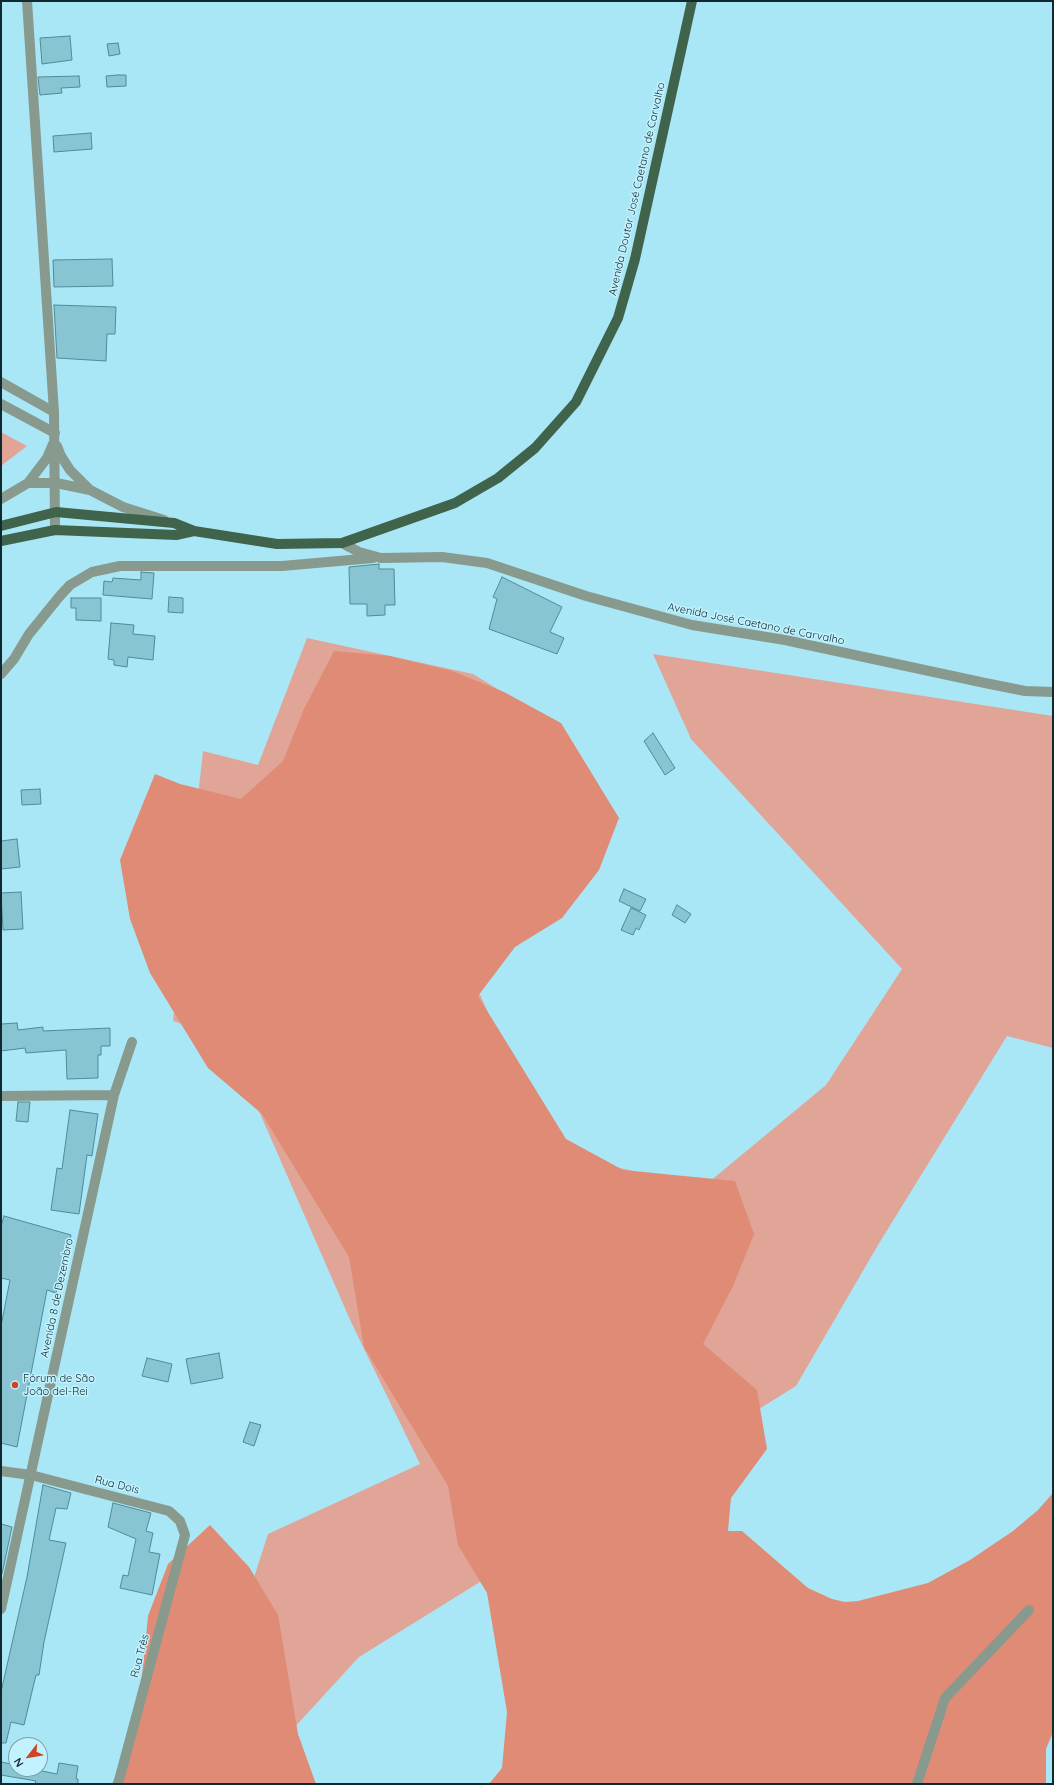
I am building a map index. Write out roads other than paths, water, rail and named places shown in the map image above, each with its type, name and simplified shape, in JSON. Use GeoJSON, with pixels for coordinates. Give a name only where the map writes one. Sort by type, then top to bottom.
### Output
{"type":"FeatureCollection","features":[{"type":"Feature","properties":{"kind":"main road","name":"Avenida Doutor José Caetano de Carvalho"},"geometry":{"type":"LineString","coordinates":[[1,526],[56,512],[174,523],[194,531],[277,544],[342,543],[455,503],[498,478],[535,448],[576,402],[618,318],[635,259],[692,1]]}},
{"type":"Feature","properties":{"kind":"main road","name":"Avenida Doutor José Caetano de Carvalho"},"geometry":{"type":"LineString","coordinates":[[1,541],[55,530],[176,535],[194,531]]}},
{"type":"Feature","properties":{"kind":"street"},"geometry":{"type":"LineString","coordinates":[[27,1],[54,412],[56,483],[55,530]]}},
{"type":"Feature","properties":{"kind":"street"},"geometry":{"type":"LineString","coordinates":[[1,382],[54,412]]}},
{"type":"Feature","properties":{"kind":"street"},"geometry":{"type":"LineString","coordinates":[[1,404],[55,437],[60,456],[70,470],[90,490],[123,508],[174,523]]}},
{"type":"Feature","properties":{"kind":"street"},"geometry":{"type":"LineString","coordinates":[[1,499],[28,483],[47,458],[55,437]]}},
{"type":"Feature","properties":{"kind":"street"},"geometry":{"type":"LineString","coordinates":[[28,483],[56,483],[90,490]]}},
{"type":"Feature","properties":{"kind":"street","name":"Avenida José Caetano de Carvalho"},"geometry":{"type":"LineString","coordinates":[[342,543],[359,552],[381,558],[442,557],[487,563],[586,596],[692,626],[785,640],[985,684],[1025,690],[1053,692]]}},
{"type":"Feature","properties":{"kind":"street"},"geometry":{"type":"LineString","coordinates":[[1,674],[14,659],[29,634],[59,597],[70,585],[92,572],[120,566],[282,566],[381,558]]}},
{"type":"Feature","properties":{"kind":"street","name":"Avenida 8 de Dezembro"},"geometry":{"type":"LineString","coordinates":[[1,1608],[114,1095],[132,1042]]}},
{"type":"Feature","properties":{"kind":"street"},"geometry":{"type":"LineString","coordinates":[[1,1096],[114,1095]]}},
{"type":"Feature","properties":{"kind":"street","name":"Rua Dois"},"geometry":{"type":"LineString","coordinates":[[1,1471],[31,1475],[169,1511],[180,1521],[185,1535]]}},
{"type":"Feature","properties":{"kind":"street","name":"Rua Três"},"geometry":{"type":"LineString","coordinates":[[118,1784],[185,1535]]}},
{"type":"Feature","properties":{"kind":"street"},"geometry":{"type":"LineString","coordinates":[[917,1784],[945,1698],[1030,1610]]}},
{"type":"Feature","properties":{"kind":"place","name":"Fórum de São João del-Rei"},"geometry":{"type":"Point","coordinates":[15,1385]}}]}
